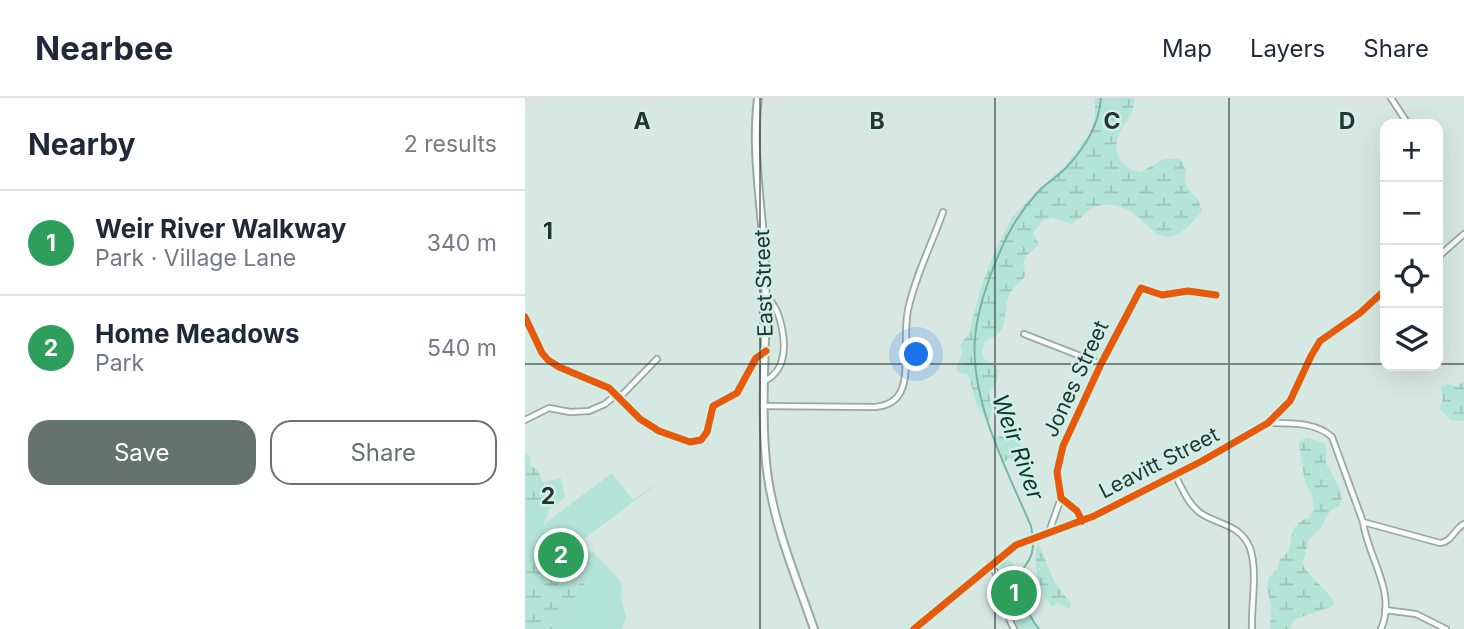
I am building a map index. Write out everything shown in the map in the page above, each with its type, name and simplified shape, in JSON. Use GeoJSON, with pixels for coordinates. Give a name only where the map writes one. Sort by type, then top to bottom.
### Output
{"type":"FeatureCollection","features":[{"type":"Feature","properties":{"kind":"main road","name":"East Street"},"geometry":{"type":"LineString","coordinates":[[758,98],[756,146],[766,297],[766,455],[773,506],[814,629]]}},
{"type":"Feature","properties":{"kind":"street"},"geometry":{"type":"LineString","coordinates":[[1391,98],[1405,119]]}},
{"type":"Feature","properties":{"kind":"street"},"geometry":{"type":"LineString","coordinates":[[765,406],[874,407],[886,405],[896,398],[904,380],[906,325],[911,298],[943,212]]}},
{"type":"Feature","properties":{"kind":"street"},"geometry":{"type":"LineString","coordinates":[[1443,253],[1464,234]]}},
{"type":"Feature","properties":{"kind":"street","name":"Jones Street"},"geometry":{"type":"LineString","coordinates":[[1049,532],[1061,498],[1057,472],[1061,453],[1101,364],[1140,288],[1162,295],[1188,291],[1216,295]]}},
{"type":"Feature","properties":{"kind":"street","name":"Leavitt Street"},"geometry":{"type":"LineString","coordinates":[[914,629],[990,564],[1024,541],[1083,521],[1175,475],[1268,423],[1290,401],[1320,341],[1360,313],[1380,295]]}},
{"type":"Feature","properties":{"kind":"street"},"geometry":{"type":"LineString","coordinates":[[765,381],[777,371],[783,351],[775,307],[766,297]]}},
{"type":"Feature","properties":{"kind":"street"},"geometry":{"type":"LineString","coordinates":[[525,317],[548,360],[618,395],[640,419],[655,428],[690,442],[698,441],[706,435],[713,406],[737,393],[757,356],[766,351]]}},
{"type":"Feature","properties":{"kind":"street"},"geometry":{"type":"LineString","coordinates":[[1024,334],[1101,364]]}},
{"type":"Feature","properties":{"kind":"street"},"geometry":{"type":"LineString","coordinates":[[525,420],[549,408],[574,412],[589,411],[605,404],[657,359]]}},
{"type":"Feature","properties":{"kind":"street"},"geometry":{"type":"LineString","coordinates":[[1268,423],[1313,426],[1332,437],[1384,586],[1385,610],[1381,629]]}},
{"type":"Feature","properties":{"kind":"street"},"geometry":{"type":"LineString","coordinates":[[1175,475],[1186,497],[1196,509],[1231,526],[1247,543],[1252,558],[1252,629]]}},
{"type":"Feature","properties":{"kind":"street"},"geometry":{"type":"LineString","coordinates":[[1061,498],[1077,511],[1083,521]]}},
{"type":"Feature","properties":{"kind":"street"},"geometry":{"type":"LineString","coordinates":[[1363,522],[1440,543],[1447,542],[1464,524]]}},
{"type":"Feature","properties":{"kind":"street"},"geometry":{"type":"LineString","coordinates":[[990,564],[1001,581],[1005,606],[1014,629]]}},
{"type":"Feature","properties":{"kind":"street"},"geometry":{"type":"LineString","coordinates":[[1385,610],[1416,614],[1446,629]]}},
{"type":"Feature","properties":{"kind":"green space"},"geometry":{"type":"Polygon","coordinates":[[[1095,98],[1134,98],[1131,113],[1117,141],[1120,159],[1128,167],[1140,172],[1164,159],[1180,159],[1186,170],[1185,184],[1198,200],[1202,211],[1185,229],[1172,236],[1162,236],[1132,212],[1119,206],[1098,206],[1071,224],[1053,218],[1044,219],[1033,233],[1039,245],[1025,258],[1025,276],[1010,294],[1003,328],[985,341],[982,352],[984,359],[994,364],[999,371],[998,379],[989,394],[992,408],[989,420],[977,404],[968,374],[958,372],[956,368],[962,354],[960,345],[969,333],[982,284],[1012,218],[1064,167],[1089,135],[1095,119],[1095,98]]]}},
{"type":"Feature","properties":{"kind":"green space"},"geometry":{"type":"Polygon","coordinates":[[[1464,382],[1464,421],[1451,420],[1440,409],[1443,398],[1441,387],[1446,384],[1457,386],[1464,382]]]}},
{"type":"Feature","properties":{"kind":"green space"},"geometry":{"type":"Polygon","coordinates":[[[998,436],[1019,443],[1025,450],[1025,461],[1009,459],[1004,462],[994,439],[998,436]]]}},
{"type":"Feature","properties":{"kind":"green space"},"geometry":{"type":"Polygon","coordinates":[[[1307,437],[1326,444],[1326,463],[1342,497],[1340,505],[1330,511],[1321,528],[1309,539],[1303,562],[1304,568],[1332,598],[1334,604],[1295,619],[1289,629],[1270,629],[1271,606],[1267,587],[1269,577],[1277,570],[1280,559],[1289,551],[1293,529],[1309,517],[1314,509],[1312,496],[1305,482],[1299,444],[1307,437]]]}},
{"type":"Feature","properties":{"kind":"green space"},"geometry":{"type":"Polygon","coordinates":[[[525,452],[530,456],[531,466],[538,470],[548,497],[525,526],[525,452]]]}},
{"type":"Feature","properties":{"kind":"green space"},"geometry":{"type":"Polygon","coordinates":[[[612,473],[633,500],[654,485],[660,487],[654,486],[572,548],[594,553],[618,578],[622,585],[621,598],[626,617],[622,629],[525,629],[525,487],[561,478],[565,497],[549,510],[544,524],[612,473]]]}},
{"type":"Feature","properties":{"kind":"green space"},"geometry":{"type":"Polygon","coordinates":[[[1038,542],[1054,581],[1071,604],[1070,609],[1057,603],[1052,607],[1043,593],[1036,567],[1038,542]]]}},
{"type":"Feature","properties":{"kind":"green space"},"geometry":{"type":"Polygon","coordinates":[[[1006,558],[1023,574],[1024,603],[1037,629],[1018,629],[1015,623],[1007,597],[1007,576],[998,565],[1006,558]]]}},
{"type":"Feature","properties":{"kind":"green space"},"geometry":{"type":"Polygon","coordinates":[[[532,563],[574,566],[585,580],[580,592],[556,622],[562,629],[525,629],[525,565],[532,563]]]}},
{"type":"Feature","properties":{"kind":"waterway","name":"Weir River"},"geometry":{"type":"LineString","coordinates":[[1039,629],[1027,609],[1022,585],[1023,570],[1033,548],[1031,526],[1001,459],[984,410],[975,362],[976,329],[988,283],[1007,236],[1040,189],[1066,168],[1079,153],[1094,127],[1101,98]]}},
{"type":"Feature","properties":{"kind":"cycle path"},"geometry":{"type":"LineString","coordinates":[[1082,521],[1077,511],[1061,498],[1057,472],[1063,446],[1101,364],[1141,288],[1162,295],[1188,291],[1216,295]]}},
{"type":"Feature","properties":{"kind":"cycle path"},"geometry":{"type":"LineString","coordinates":[[914,629],[1016,545],[1094,516],[1202,461],[1268,423],[1290,401],[1320,341],[1360,313],[1380,295]]}},
{"type":"Feature","properties":{"kind":"cycle path"},"geometry":{"type":"LineString","coordinates":[[525,317],[548,360],[609,388],[640,419],[659,431],[690,442],[701,440],[707,432],[713,406],[737,393],[756,358],[766,351]]}},
{"type":"Feature","properties":{"kind":"place","name":"Home Meadows"},"geometry":{"type":"Point","coordinates":[561,555]}},
{"type":"Feature","properties":{"kind":"place","name":"Weir River Walkway"},"geometry":{"type":"Point","coordinates":[1014,593]}}]}
